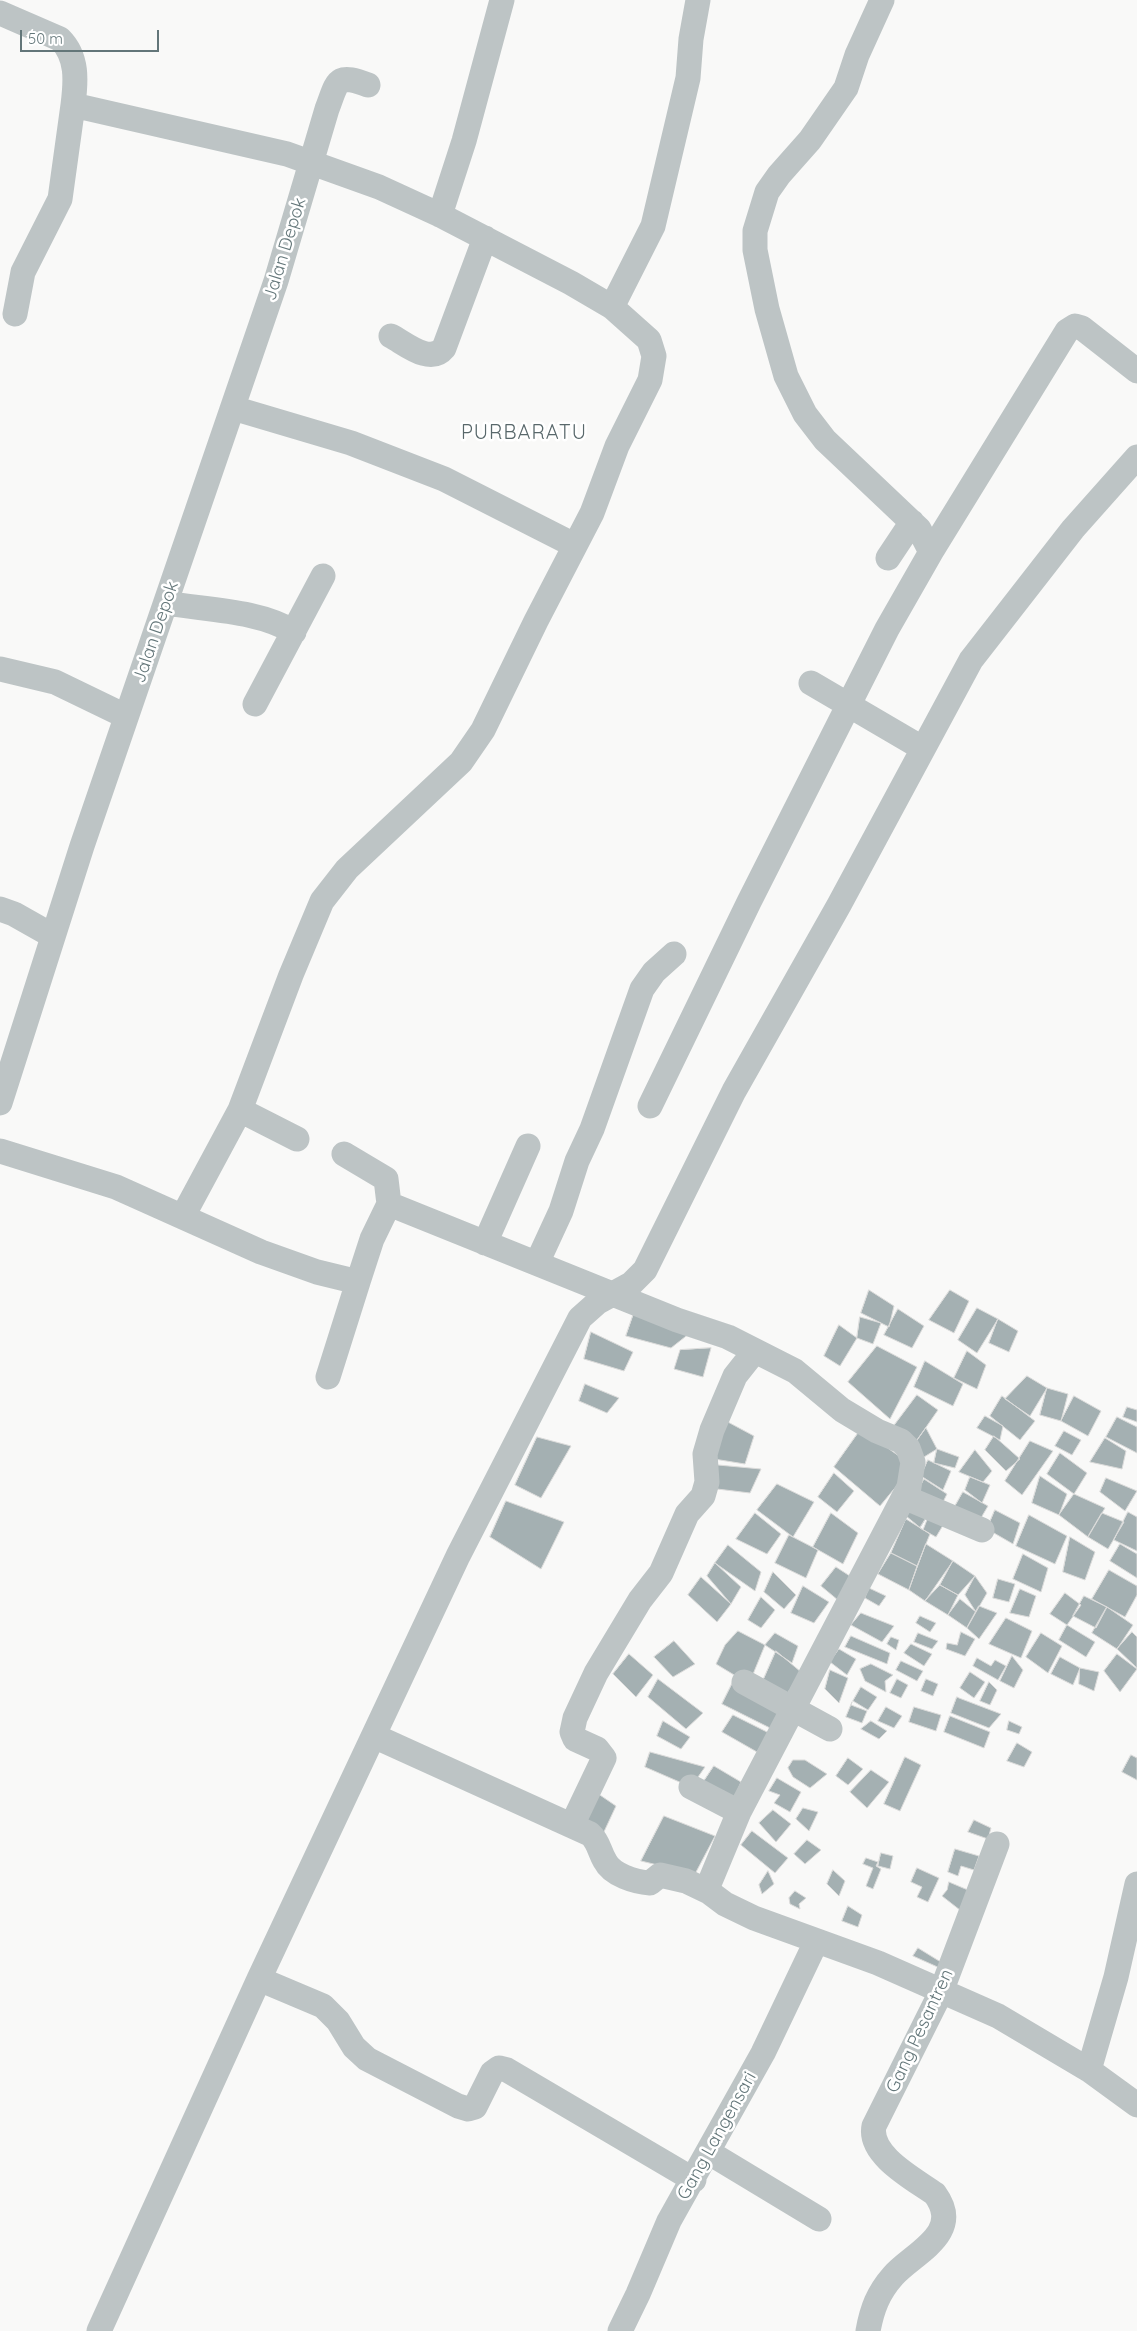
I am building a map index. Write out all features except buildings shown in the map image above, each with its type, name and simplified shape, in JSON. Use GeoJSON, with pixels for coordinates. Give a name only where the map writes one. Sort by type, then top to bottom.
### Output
{"type":"FeatureCollection","features":[{"type":"Feature","properties":{"kind":"street"},"geometry":{"type":"LineString","coordinates":[[440,215],[464,141],[502,0]]}},
{"type":"Feature","properties":{"kind":"street"},"geometry":{"type":"LineString","coordinates":[[612,307],[653,226],[688,78],[691,39],[698,0]]}},
{"type":"Feature","properties":{"kind":"street"},"geometry":{"type":"LineString","coordinates":[[882,0],[857,55],[846,88],[810,140],[778,175],[767,192],[759,214],[755,242],[767,309],[786,376],[805,414],[825,440],[908,528],[922,533],[931,552]]}},
{"type":"Feature","properties":{"kind":"street"},"geometry":{"type":"LineString","coordinates":[[0,13],[60,39],[66,45],[76,75],[60,199],[52,218],[26,264],[14,314]]}},
{"type":"Feature","properties":{"kind":"street","name":"Jalan Depok"},"geometry":{"type":"LineString","coordinates":[[0,1103],[52,936],[276,281],[337,82],[346,78],[368,85]]}},
{"type":"Feature","properties":{"kind":"street"},"geometry":{"type":"LineString","coordinates":[[73,105],[230,140],[312,162],[380,187],[485,238],[571,283],[612,307],[649,340],[654,356],[650,380],[617,446],[592,514],[574,545],[472,746],[431,792],[347,870],[322,901],[291,975],[240,1110],[183,1216]]}},
{"type":"Feature","properties":{"kind":"street"},"geometry":{"type":"LineString","coordinates":[[391,336],[423,354],[431,356],[439,354],[444,348],[485,238]]}},
{"type":"Feature","properties":{"kind":"street"},"geometry":{"type":"LineString","coordinates":[[650,1106],[844,702],[931,552],[1069,329],[1079,326],[1086,330],[1137,370]]}},
{"type":"Feature","properties":{"kind":"street"},"geometry":{"type":"LineString","coordinates":[[233,408],[351,443],[444,478],[574,545]]}},
{"type":"Feature","properties":{"kind":"street"},"geometry":{"type":"LineString","coordinates":[[99,2331],[259,1979],[458,1556],[580,1318],[598,1302],[615,1294],[645,1270],[734,1091],[839,905],[922,748],[981,644],[1073,529],[1137,457]]}},
{"type":"Feature","properties":{"kind":"street"},"geometry":{"type":"LineString","coordinates":[[888,558],[908,528]]}},
{"type":"Feature","properties":{"kind":"street"},"geometry":{"type":"LineString","coordinates":[[255,704],[323,576]]}},
{"type":"Feature","properties":{"kind":"street"},"geometry":{"type":"LineString","coordinates":[[166,604],[258,617],[282,624],[294,632]]}},
{"type":"Feature","properties":{"kind":"street"},"geometry":{"type":"LineString","coordinates":[[0,669],[55,682],[108,708],[127,714]]}},
{"type":"Feature","properties":{"kind":"street"},"geometry":{"type":"LineString","coordinates":[[811,683],[922,748]]}},
{"type":"Feature","properties":{"kind":"street"},"geometry":{"type":"LineString","coordinates":[[0,909],[14,914],[52,936]]}},
{"type":"Feature","properties":{"kind":"street"},"geometry":{"type":"LineString","coordinates":[[537,1263],[561,1211],[576,1161],[592,1129],[642,989],[654,972],[674,954]]}},
{"type":"Feature","properties":{"kind":"street"},"geometry":{"type":"LineString","coordinates":[[240,1110],[297,1139]]}},
{"type":"Feature","properties":{"kind":"street"},"geometry":{"type":"LineString","coordinates":[[485,1243],[528,1146]]}},
{"type":"Feature","properties":{"kind":"street"},"geometry":{"type":"LineString","coordinates":[[0,1152],[116,1187],[276,1258],[317,1272],[358,1282]]}},
{"type":"Feature","properties":{"kind":"street"},"geometry":{"type":"LineString","coordinates":[[328,1377],[372,1239],[390,1204],[385,1178],[344,1154]]}},
{"type":"Feature","properties":{"kind":"street"},"geometry":{"type":"LineString","coordinates":[[390,1204],[677,1320],[728,1337],[754,1352],[795,1371],[842,1410],[877,1431],[901,1441],[912,1454],[913,1466],[904,1497],[739,1812],[709,1884],[709,1892]]}},
{"type":"Feature","properties":{"kind":"street"},"geometry":{"type":"LineString","coordinates":[[572,1825],[604,1758],[598,1749],[575,1740],[572,1732],[575,1718],[606,1656],[640,1600],[661,1573],[687,1514],[703,1496],[707,1482],[705,1454],[712,1430],[735,1376],[754,1352]]}},
{"type":"Feature","properties":{"kind":"street"},"geometry":{"type":"LineString","coordinates":[[904,1497],[982,1530]]}},
{"type":"Feature","properties":{"kind":"street"},"geometry":{"type":"LineString","coordinates":[[744,1682],[830,1729]]}},
{"type":"Feature","properties":{"kind":"street"},"geometry":{"type":"LineString","coordinates":[[374,1736],[572,1825],[595,1838],[606,1864],[620,1874],[645,1882],[650,1882],[658,1875],[668,1876],[709,1892],[725,1904],[754,1918],[878,1963],[998,2016],[1089,2070],[1137,2105]]}},
{"type":"Feature","properties":{"kind":"street"},"geometry":{"type":"LineString","coordinates":[[691,1787],[739,1812]]}},
{"type":"Feature","properties":{"kind":"street","name":"Gang Pesantren"},"geometry":{"type":"LineString","coordinates":[[868,2331],[874,2302],[905,2264],[931,2245],[939,2233],[942,2210],[941,2202],[935,2194],[882,2154],[875,2144],[873,2133],[877,2119],[941,1992],[997,1844]]}},
{"type":"Feature","properties":{"kind":"street"},"geometry":{"type":"LineString","coordinates":[[1089,2070],[1114,1984],[1137,1884]]}},
{"type":"Feature","properties":{"kind":"street","name":"Gang Langensari"},"geometry":{"type":"LineString","coordinates":[[620,2331],[669,2221],[694,2180],[763,2053],[816,1942]]}},
{"type":"Feature","properties":{"kind":"street"},"geometry":{"type":"LineString","coordinates":[[259,1979],[323,2006],[338,2021],[354,2047],[367,2059],[458,2106],[468,2109],[475,2107],[492,2073],[499,2068],[507,2070],[694,2180]]}},
{"type":"Feature","properties":{"kind":"street"},"geometry":{"type":"LineString","coordinates":[[708,2152],[818,2219]]}},
{"type":"Feature","properties":{"kind":"district","name":"PURBARATU"},"geometry":{"type":"Point","coordinates":[524,433]}}]}
